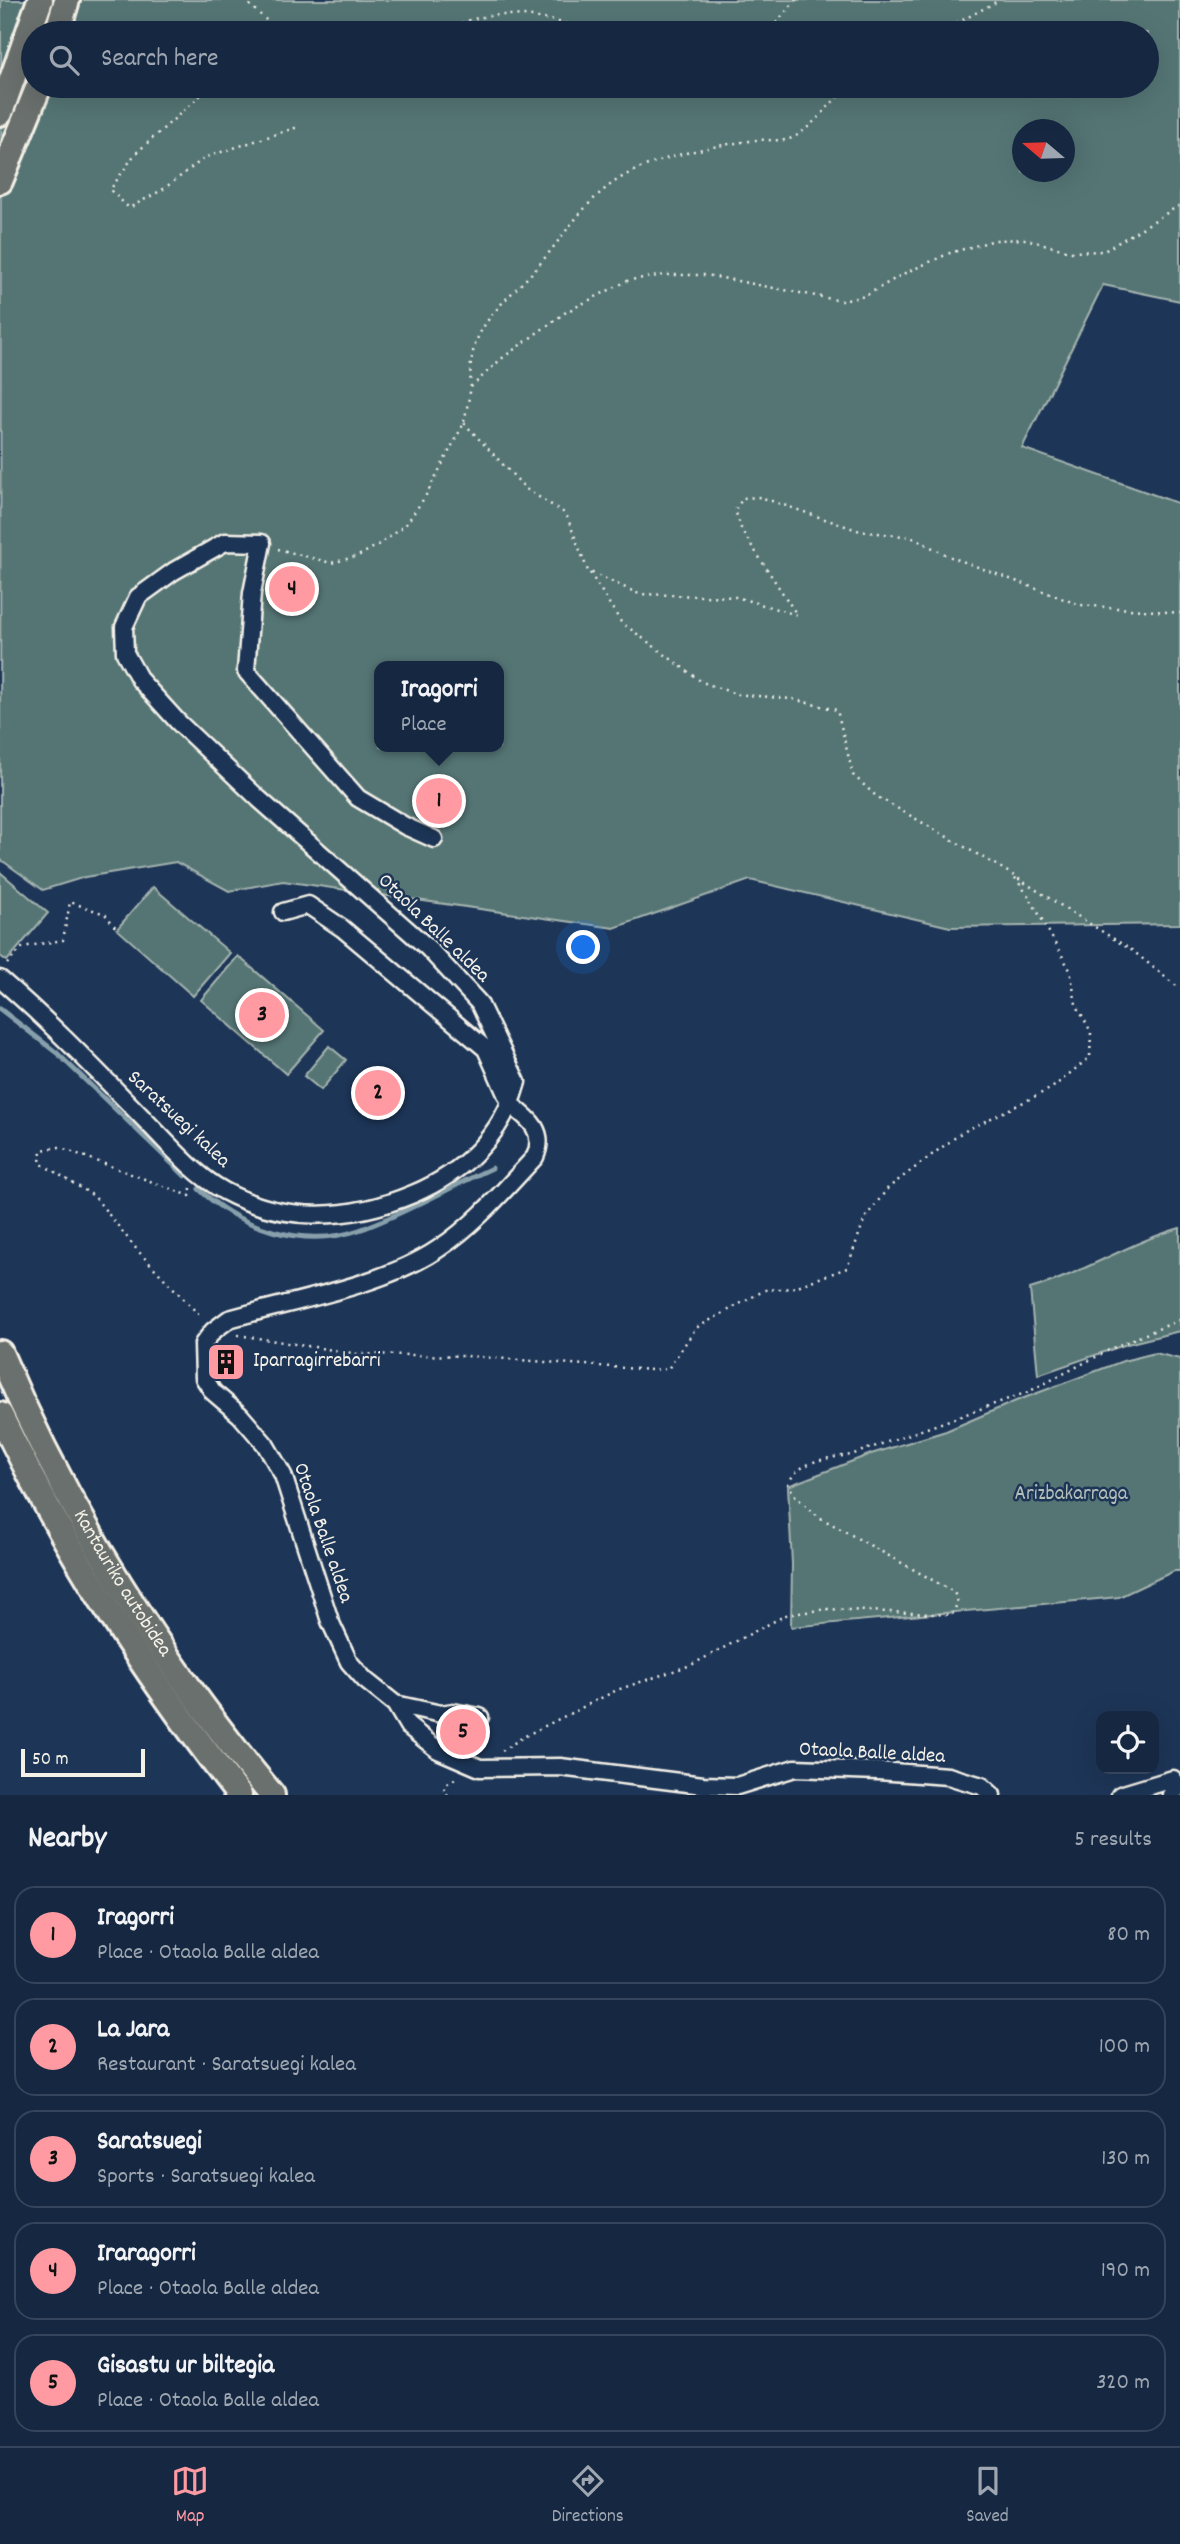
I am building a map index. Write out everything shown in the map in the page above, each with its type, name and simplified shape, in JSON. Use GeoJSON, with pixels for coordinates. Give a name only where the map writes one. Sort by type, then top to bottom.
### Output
{"type":"FeatureCollection","features":[{"type":"Feature","properties":{"kind":"highway"},"geometry":{"type":"LineString","coordinates":[[33,21],[40,0]]}},
{"type":"Feature","properties":{"kind":"highway"},"geometry":{"type":"LineString","coordinates":[[61,21],[67,0]]}},
{"type":"Feature","properties":{"kind":"highway"},"geometry":{"type":"LineString","coordinates":[[0,113],[21,54]]}},
{"type":"Feature","properties":{"kind":"highway"},"geometry":{"type":"LineString","coordinates":[[0,181],[34,98]]}},
{"type":"Feature","properties":{"kind":"highway","name":"Kantauriko autobidea"},"geometry":{"type":"LineString","coordinates":[[0,1353],[45,1450],[116,1575],[193,1693],[272,1795]]}},
{"type":"Feature","properties":{"kind":"highway","name":"Kantauriko autobidea"},"geometry":{"type":"LineString","coordinates":[[0,1415],[43,1502],[106,1610],[157,1688],[239,1795]]}},
{"type":"Feature","properties":{"kind":"street","name":"Otaola Balle aldea"},"geometry":{"type":"LineString","coordinates":[[262,544],[225,542],[174,571],[138,597],[124,626],[125,653],[140,680],[178,722],[259,799],[428,948],[479,1003],[517,1082],[511,1105]]}},
{"type":"Feature","properties":{"kind":"street"},"geometry":{"type":"LineString","coordinates":[[262,544],[252,593],[246,671],[358,798],[405,826],[434,839]]}},
{"type":"Feature","properties":{"kind":"street"},"geometry":{"type":"LineString","coordinates":[[213,1331],[229,1319],[407,1265],[436,1251],[462,1232],[536,1157],[541,1145],[537,1128],[511,1105],[486,1049],[331,920],[308,905],[283,912]]}},
{"type":"Feature","properties":{"kind":"street","name":"Saratsuegi kalea"},"geometry":{"type":"LineString","coordinates":[[0,979],[53,1026],[193,1168],[224,1191],[300,1215],[345,1216],[394,1202],[442,1182],[484,1146],[511,1105]]}},
{"type":"Feature","properties":{"kind":"street","name":"Otaola Balle aldea"},"geometry":{"type":"LineString","coordinates":[[213,1331],[203,1344],[204,1378],[265,1444],[283,1475],[342,1648],[358,1673],[396,1704],[408,1726],[438,1750],[480,1768],[560,1767],[703,1785],[737,1786],[795,1768],[948,1776],[982,1786],[992,1795]]}},
{"type":"Feature","properties":{"kind":"street","name":"Otaola Balle aldea"},"geometry":{"type":"LineString","coordinates":[[396,1704],[441,1714],[453,1712],[480,1717]]}},
{"type":"Feature","properties":{"kind":"street"},"geometry":{"type":"LineString","coordinates":[[1119,1795],[1173,1779],[1179,1787],[1171,1795]]}},
{"type":"Feature","properties":{"kind":"path"},"geometry":{"type":"LineString","coordinates":[[244,0],[267,21]]}},
{"type":"Feature","properties":{"kind":"path"},"geometry":{"type":"LineString","coordinates":[[778,21],[796,0]]}},
{"type":"Feature","properties":{"kind":"path"},"geometry":{"type":"LineString","coordinates":[[961,21],[1000,0]]}},
{"type":"Feature","properties":{"kind":"path"},"geometry":{"type":"LineString","coordinates":[[466,21],[478,15],[522,13],[554,21]]}},
{"type":"Feature","properties":{"kind":"path"},"geometry":{"type":"LineString","coordinates":[[198,98],[135,154],[110,190],[129,208],[162,190],[206,157],[298,127]]}},
{"type":"Feature","properties":{"kind":"path"},"geometry":{"type":"LineString","coordinates":[[262,544],[331,563],[358,556],[382,543],[406,524],[425,497],[464,423],[471,387],[469,364],[478,332],[529,277],[583,208],[622,177],[652,162],[757,140],[790,139],[802,132],[836,98]]}},
{"type":"Feature","properties":{"kind":"path"},"geometry":{"type":"LineString","coordinates":[[471,387],[501,359],[566,312],[629,280],[666,275],[706,275],[842,301],[865,296],[905,273],[950,253],[995,240],[1026,239],[1072,252],[1104,251],[1180,205]]}},
{"type":"Feature","properties":{"kind":"path"},"geometry":{"type":"LineString","coordinates":[[464,423],[526,489],[566,514],[588,571],[621,621],[702,682],[736,694],[792,699],[837,710],[853,775],[876,796],[1013,875],[1133,951],[1180,989]]}},
{"type":"Feature","properties":{"kind":"path"},"geometry":{"type":"LineString","coordinates":[[588,571],[639,594],[736,597],[797,615],[742,531],[736,510],[743,498],[761,497],[860,531],[911,537],[951,557],[1080,605],[1180,613]]}},
{"type":"Feature","properties":{"kind":"path"},"geometry":{"type":"LineString","coordinates":[[193,1168],[190,1196],[59,1147],[41,1150],[40,1163],[94,1196],[138,1251],[213,1331],[358,1354],[467,1356],[668,1369],[696,1328],[765,1290],[792,1289],[846,1268],[865,1218],[888,1188],[961,1133],[1052,1088],[1090,1057],[1091,1032],[1076,1004],[1070,970],[1030,898],[1013,875]]}},
{"type":"Feature","properties":{"kind":"path"},"geometry":{"type":"LineString","coordinates":[[0,971],[23,947],[63,940],[69,902],[105,914],[117,929]]}},
{"type":"Feature","properties":{"kind":"path"},"geometry":{"type":"LineString","coordinates":[[480,1768],[523,1737],[617,1690],[691,1665],[786,1615],[827,1609],[952,1615],[958,1602],[954,1592],[818,1517],[796,1497],[788,1484],[793,1474],[822,1459],[851,1455],[1028,1392],[1121,1344],[1180,1320]]}},
{"type":"Feature","properties":{"kind":"green space"},"geometry":{"type":"Polygon","coordinates":[[[1,0],[1180,0],[1180,301],[1103,285],[1022,448],[1180,504],[1180,924],[950,927],[750,880],[614,928],[283,881],[229,891],[176,862],[85,877],[43,890],[0,859],[1,0]]]}},
{"type":"Feature","properties":{"kind":"green space"},"geometry":{"type":"Polygon","coordinates":[[[0,872],[48,913],[7,961],[0,956],[0,872]]]}},
{"type":"Feature","properties":{"kind":"green space"},"geometry":{"type":"Polygon","coordinates":[[[153,887],[230,953],[193,996],[117,929],[153,887]]]}},
{"type":"Feature","properties":{"kind":"green space"},"geometry":{"type":"Polygon","coordinates":[[[238,956],[324,1030],[286,1074],[201,1000],[238,956]]]}},
{"type":"Feature","properties":{"kind":"green space"},"geometry":{"type":"Polygon","coordinates":[[[329,1046],[346,1060],[321,1090],[304,1076],[329,1046]]]}},
{"type":"Feature","properties":{"kind":"green space"},"geometry":{"type":"Polygon","coordinates":[[[1180,1228],[1180,1331],[1127,1344],[1038,1375],[1030,1289],[1180,1228]]]}},
{"type":"Feature","properties":{"kind":"green space","name":"Arizbakarraga"},"geometry":{"type":"Polygon","coordinates":[[[1155,1353],[1180,1359],[1180,1571],[1174,1571],[1119,1597],[791,1627],[792,1564],[788,1486],[871,1454],[946,1431],[1016,1401],[1123,1361],[1155,1353]]]}},
{"type":"Feature","properties":{"kind":"waterway"},"geometry":{"type":"LineString","coordinates":[[0,1009],[57,1053],[185,1176]]}},
{"type":"Feature","properties":{"kind":"waterway"},"geometry":{"type":"LineString","coordinates":[[199,1189],[233,1215],[253,1224],[295,1236],[316,1237],[338,1235],[376,1224],[492,1168]]}},
{"type":"Feature","properties":{"kind":"place","name":"Iraragorri"},"geometry":{"type":"Point","coordinates":[292,589]}},
{"type":"Feature","properties":{"kind":"place","name":"Iragorri"},"geometry":{"type":"Point","coordinates":[439,801]}},
{"type":"Feature","properties":{"kind":"place","name":"Saratsuegi"},"geometry":{"type":"Point","coordinates":[262,1015]}},
{"type":"Feature","properties":{"kind":"place","name":"La Jara"},"geometry":{"type":"Point","coordinates":[378,1093]}},
{"type":"Feature","properties":{"kind":"place","name":"Iparragirrebarri"},"geometry":{"type":"Point","coordinates":[226,1362]}},
{"type":"Feature","properties":{"kind":"place","name":"Gisastu ur biltegia"},"geometry":{"type":"Point","coordinates":[463,1732]}}]}
